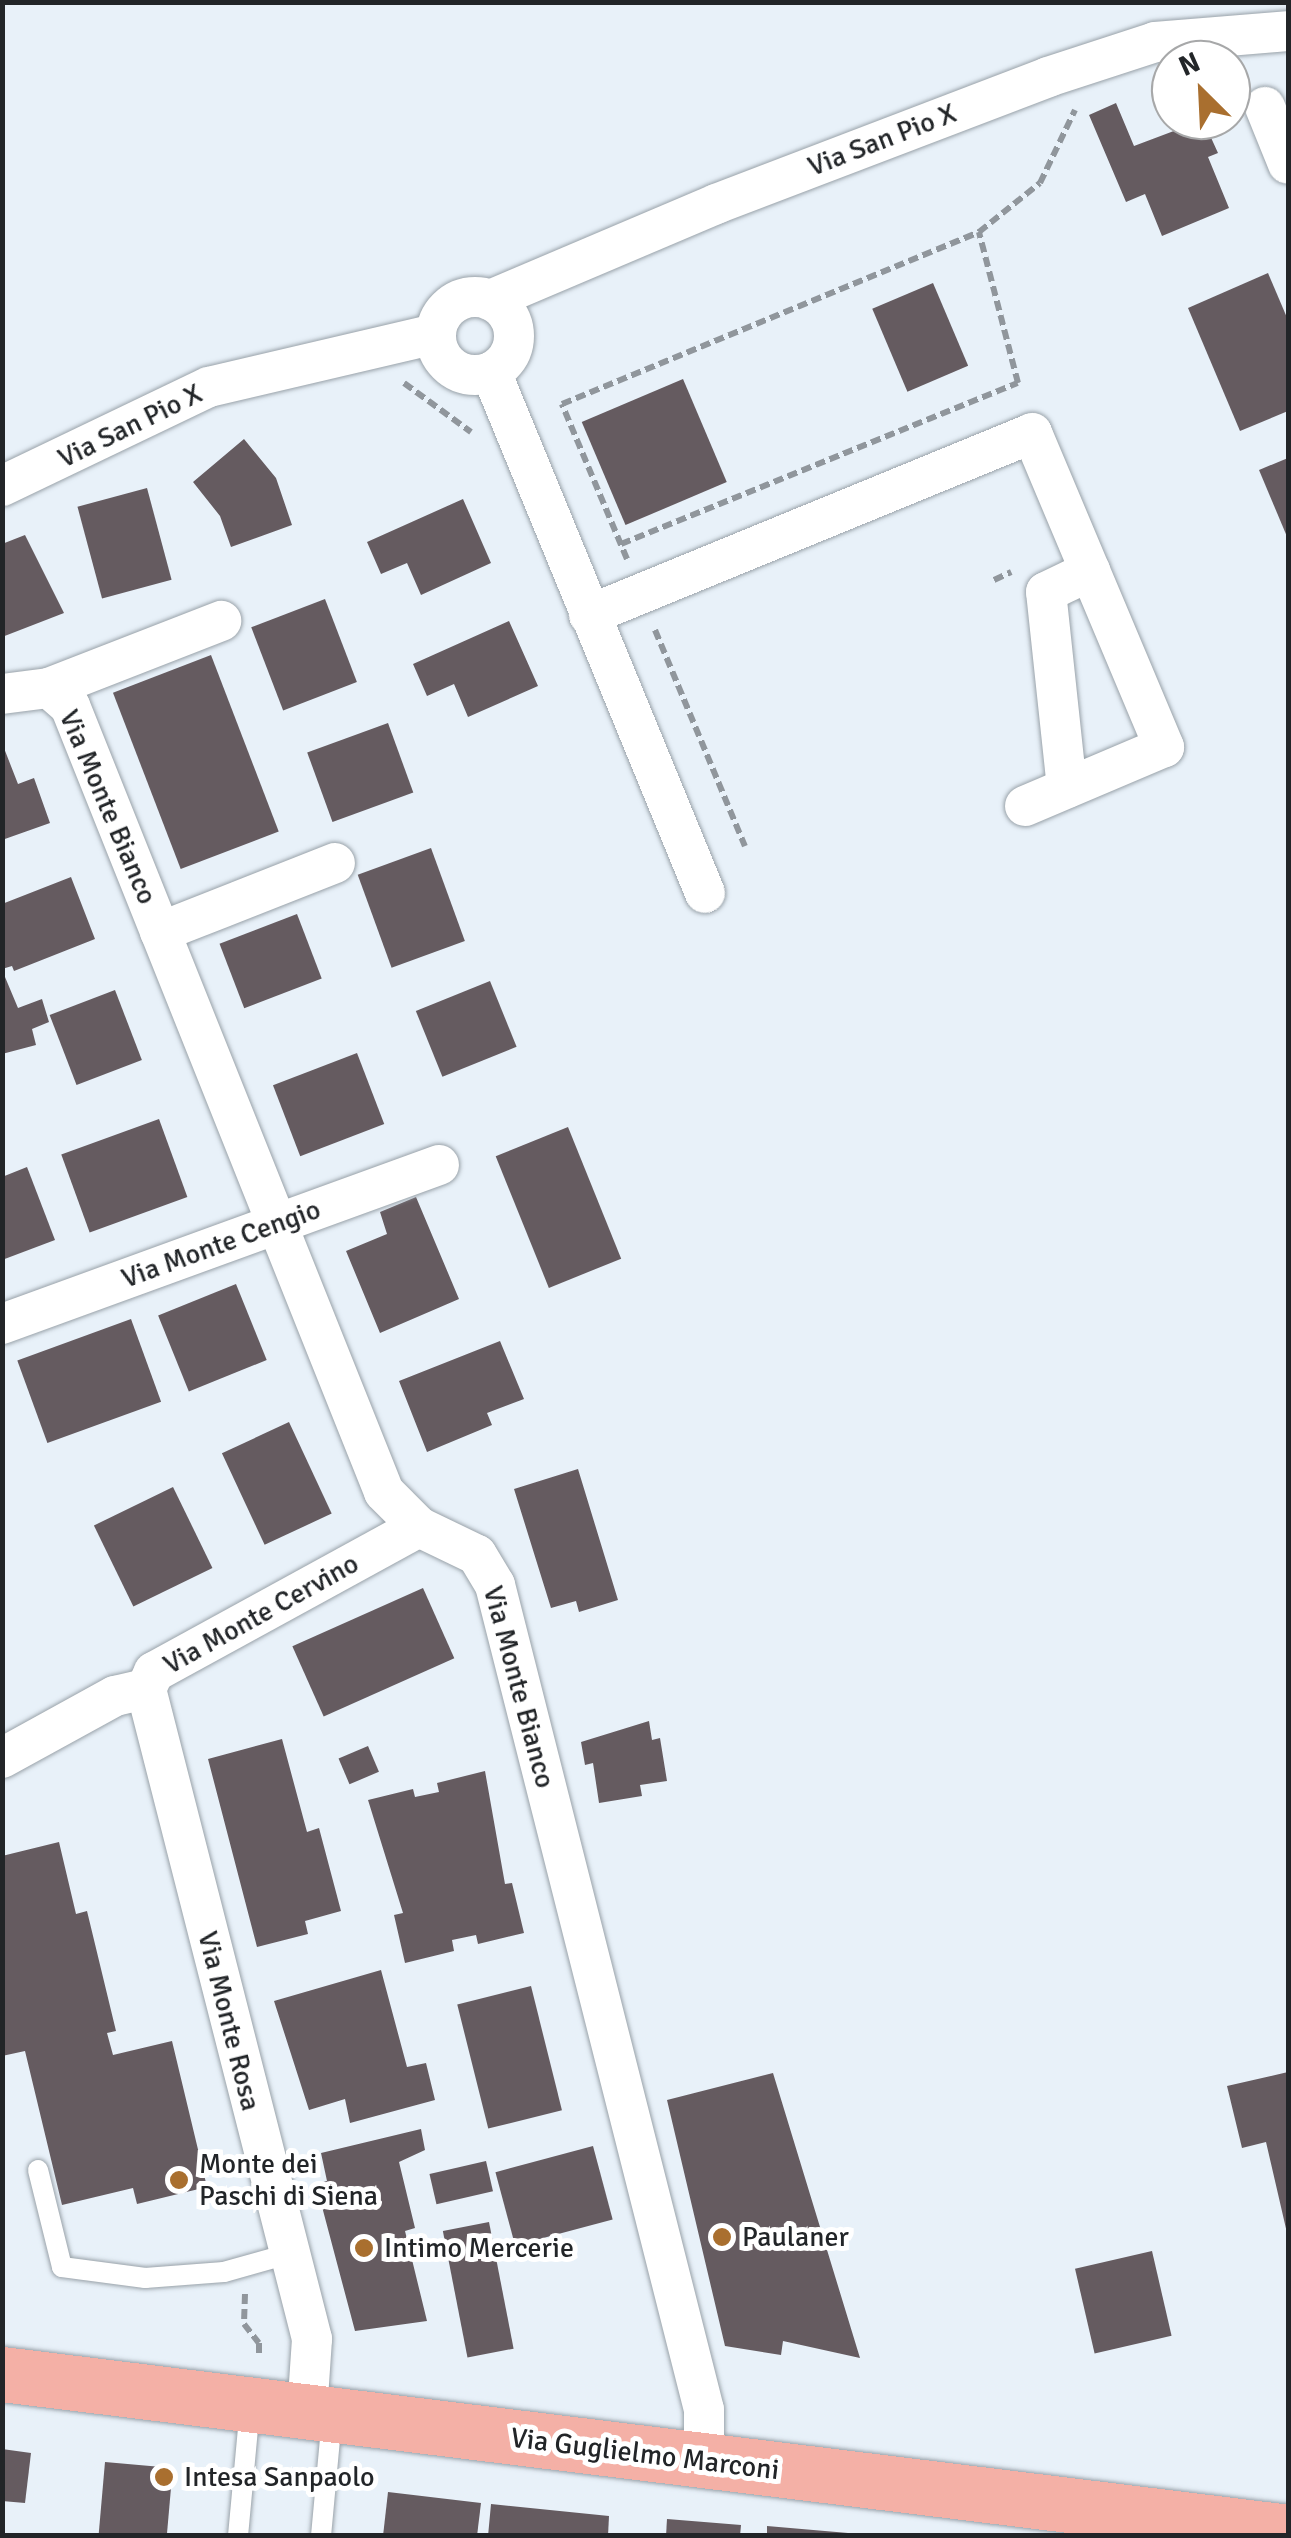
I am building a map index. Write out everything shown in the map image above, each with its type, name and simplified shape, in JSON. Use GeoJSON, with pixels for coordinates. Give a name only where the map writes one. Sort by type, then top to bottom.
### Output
{"type":"FeatureCollection","features":[{"type":"Feature","properties":{"kind":"main road","name":"Via Guglielmo Marconi"},"geometry":{"type":"LineString","coordinates":[[2,2374],[254,2380],[320,2414],[704,2461],[1106,2523],[1261,2532]]}},
{"type":"Feature","properties":{"kind":"street","name":"Via San Pio X"},"geometry":{"type":"LineString","coordinates":[[2,486],[210,387],[435,334],[454,303],[490,300],[716,204],[1048,77],[1155,42],[1288,32]]}},
{"type":"Feature","properties":{"kind":"street"},"geometry":{"type":"LineString","coordinates":[[1265,106],[1288,164]]}},
{"type":"Feature","properties":{"kind":"street"},"geometry":{"type":"LineString","coordinates":[[435,334],[452,368],[490,372],[510,354],[514,328],[490,300]]}},
{"type":"Feature","properties":{"kind":"street"},"geometry":{"type":"LineString","coordinates":[[490,372],[706,893]]}},
{"type":"Feature","properties":{"kind":"street"},"geometry":{"type":"LineString","coordinates":[[589,615],[1032,433],[1164,747],[1025,806]]}},
{"type":"Feature","properties":{"kind":"street"},"geometry":{"type":"LineString","coordinates":[[1067,788],[1046,592],[1090,572]]}},
{"type":"Feature","properties":{"kind":"street","name":"Via Monte Bianco"},"geometry":{"type":"LineString","coordinates":[[2,694],[49,688],[221,621]]}},
{"type":"Feature","properties":{"kind":"street","name":"Via Monte Bianco"},"geometry":{"type":"LineString","coordinates":[[49,688],[70,706],[384,1492],[419,1527],[477,1555],[496,1585],[704,2410],[704,2461]]}},
{"type":"Feature","properties":{"kind":"street","name":"Via Monte Bianco"},"geometry":{"type":"LineString","coordinates":[[160,932],[335,863]]}},
{"type":"Feature","properties":{"kind":"street","name":"Via Monte Cengio"},"geometry":{"type":"LineString","coordinates":[[2,1324],[439,1164]]}},
{"type":"Feature","properties":{"kind":"street","name":"Via Monte Cervino"},"geometry":{"type":"LineString","coordinates":[[2,1758],[115,1696],[146,1689],[154,1672],[419,1527]]}},
{"type":"Feature","properties":{"kind":"street","name":"Via Monte Rosa"},"geometry":{"type":"LineString","coordinates":[[146,1689],[312,2339],[320,2414]]}},
{"type":"Feature","properties":{"kind":"lane"},"geometry":{"type":"LineString","coordinates":[[38,2170],[62,2267],[145,2278],[239,2269],[288,2254]]}},
{"type":"Feature","properties":{"kind":"lane"},"geometry":{"type":"LineString","coordinates":[[238,2536],[254,2380]]}},
{"type":"Feature","properties":{"kind":"lane"},"geometry":{"type":"LineString","coordinates":[[320,2414],[321,2536]]}},
{"type":"Feature","properties":{"kind":"path"},"geometry":{"type":"LineString","coordinates":[[634,574],[562,404],[979,232],[1040,183],[1080,99]]}},
{"type":"Feature","properties":{"kind":"path"},"geometry":{"type":"LineString","coordinates":[[621,544],[1018,383],[979,232]]}},
{"type":"Feature","properties":{"kind":"path"},"geometry":{"type":"LineString","coordinates":[[392,375],[472,433],[480,451]]}},
{"type":"Feature","properties":{"kind":"path"},"geometry":{"type":"LineString","coordinates":[[994,580],[1025,566]]}},
{"type":"Feature","properties":{"kind":"path"},"geometry":{"type":"LineString","coordinates":[[651,620],[745,846]]}},
{"type":"Feature","properties":{"kind":"path"},"geometry":{"type":"LineString","coordinates":[[656,631],[674,624]]}},
{"type":"Feature","properties":{"kind":"path"},"geometry":{"type":"LineString","coordinates":[[239,2269],[244,2324],[259,2342],[254,2380]]}},
{"type":"Feature","properties":{"kind":"building"},"geometry":{"type":"Polygon","coordinates":[[[1116,103],[1134,146],[1151,140],[1212,140],[1218,153],[1208,157],[1229,208],[1162,236],[1145,194],[1126,202],[1089,115],[1116,103]]]}},
{"type":"Feature","properties":{"kind":"building"},"geometry":{"type":"Polygon","coordinates":[[[1268,273],[1288,320],[1288,411],[1240,431],[1188,308],[1268,273]]]}},
{"type":"Feature","properties":{"kind":"building"},"geometry":{"type":"Polygon","coordinates":[[[933,283],[968,366],[907,392],[872,309],[933,283]]]}},
{"type":"Feature","properties":{"kind":"building"},"geometry":{"type":"Polygon","coordinates":[[[683,379],[727,482],[626,525],[582,422],[683,379]]]}},
{"type":"Feature","properties":{"kind":"building"},"geometry":{"type":"Polygon","coordinates":[[[244,439],[276,478],[292,525],[231,547],[220,516],[193,482],[244,439]]]}},
{"type":"Feature","properties":{"kind":"building"},"geometry":{"type":"Polygon","coordinates":[[[1288,458],[1288,539],[1259,470],[1288,458]]]}},
{"type":"Feature","properties":{"kind":"building"},"geometry":{"type":"Polygon","coordinates":[[[147,488],[172,580],[102,598],[77,507],[147,488]]]}},
{"type":"Feature","properties":{"kind":"building"},"geometry":{"type":"Polygon","coordinates":[[[463,499],[491,563],[421,595],[407,563],[381,574],[367,542],[463,499]]]}},
{"type":"Feature","properties":{"kind":"building"},"geometry":{"type":"Polygon","coordinates":[[[25,535],[64,613],[2,637],[2,544],[25,535]]]}},
{"type":"Feature","properties":{"kind":"building"},"geometry":{"type":"Polygon","coordinates":[[[325,599],[357,682],[283,710],[251,627],[325,599]]]}},
{"type":"Feature","properties":{"kind":"building"},"geometry":{"type":"Polygon","coordinates":[[[509,621],[538,686],[468,717],[454,684],[427,696],[413,664],[509,621]]]}},
{"type":"Feature","properties":{"kind":"building"},"geometry":{"type":"Polygon","coordinates":[[[211,655],[279,831],[181,869],[113,693],[211,655]]]}},
{"type":"Feature","properties":{"kind":"building"},"geometry":{"type":"Polygon","coordinates":[[[388,723],[413,793],[332,822],[307,752],[388,723]]]}},
{"type":"Feature","properties":{"kind":"building"},"geometry":{"type":"Polygon","coordinates":[[[2,743],[18,784],[34,778],[50,823],[2,840],[2,743]]]}},
{"type":"Feature","properties":{"kind":"building"},"geometry":{"type":"Polygon","coordinates":[[[431,848],[465,941],[392,968],[358,875],[431,848]]]}},
{"type":"Feature","properties":{"kind":"building"},"geometry":{"type":"Polygon","coordinates":[[[71,877],[95,939],[14,971],[12,966],[2,969],[2,904],[71,877]]]}},
{"type":"Feature","properties":{"kind":"building"},"geometry":{"type":"Polygon","coordinates":[[[297,914],[322,978],[244,1008],[220,944],[297,914]]]}},
{"type":"Feature","properties":{"kind":"building"},"geometry":{"type":"Polygon","coordinates":[[[5,977],[18,1008],[42,999],[49,1022],[32,1029],[36,1045],[2,1054],[5,977]]]}},
{"type":"Feature","properties":{"kind":"building"},"geometry":{"type":"Polygon","coordinates":[[[490,981],[517,1047],[442,1077],[416,1011],[490,981]]]}},
{"type":"Feature","properties":{"kind":"building"},"geometry":{"type":"Polygon","coordinates":[[[115,990],[142,1060],[77,1085],[50,1015],[115,990]]]}},
{"type":"Feature","properties":{"kind":"building"},"geometry":{"type":"Polygon","coordinates":[[[357,1053],[384,1124],[300,1156],[273,1085],[357,1053]]]}},
{"type":"Feature","properties":{"kind":"building"},"geometry":{"type":"Polygon","coordinates":[[[159,1119],[187,1197],[90,1233],[61,1155],[159,1119]]]}},
{"type":"Feature","properties":{"kind":"building"},"geometry":{"type":"Polygon","coordinates":[[[568,1127],[621,1259],[549,1288],[496,1156],[568,1127]]]}},
{"type":"Feature","properties":{"kind":"building"},"geometry":{"type":"Polygon","coordinates":[[[27,1167],[55,1240],[2,1260],[2,1177],[27,1167]]]}},
{"type":"Feature","properties":{"kind":"building"},"geometry":{"type":"Polygon","coordinates":[[[416,1197],[459,1299],[380,1333],[346,1251],[387,1234],[380,1212],[416,1197]]]}},
{"type":"Feature","properties":{"kind":"building"},"geometry":{"type":"Polygon","coordinates":[[[236,1284],[267,1360],[189,1391],[158,1315],[236,1284]]]}},
{"type":"Feature","properties":{"kind":"building"},"geometry":{"type":"Polygon","coordinates":[[[131,1319],[161,1402],[47,1443],[17,1360],[131,1319]]]}},
{"type":"Feature","properties":{"kind":"building"},"geometry":{"type":"Polygon","coordinates":[[[500,1341],[524,1399],[487,1413],[492,1425],[427,1452],[399,1381],[500,1341]]]}},
{"type":"Feature","properties":{"kind":"building"},"geometry":{"type":"Polygon","coordinates":[[[289,1422],[332,1514],[265,1545],[222,1453],[289,1422]]]}},
{"type":"Feature","properties":{"kind":"building"},"geometry":{"type":"Polygon","coordinates":[[[578,1469],[618,1600],[579,1612],[576,1601],[551,1608],[514,1489],[578,1469]]]}},
{"type":"Feature","properties":{"kind":"building"},"geometry":{"type":"Polygon","coordinates":[[[173,1487],[212,1568],[133,1606],[94,1526],[173,1487]]]}},
{"type":"Feature","properties":{"kind":"building"},"geometry":{"type":"Polygon","coordinates":[[[423,1588],[454,1658],[324,1717],[292,1646],[423,1588]]]}},
{"type":"Feature","properties":{"kind":"building"},"geometry":{"type":"Polygon","coordinates":[[[649,1721],[652,1740],[660,1738],[667,1781],[640,1785],[642,1796],[599,1803],[593,1763],[585,1765],[581,1742],[649,1721]]]}},
{"type":"Feature","properties":{"kind":"building"},"geometry":{"type":"Polygon","coordinates":[[[282,1739],[307,1832],[319,1828],[341,1911],[305,1921],[308,1934],[257,1947],[208,1759],[282,1739]]]}},
{"type":"Feature","properties":{"kind":"building"},"geometry":{"type":"Polygon","coordinates":[[[368,1746],[379,1772],[349,1784],[339,1759],[368,1746]]]}},
{"type":"Feature","properties":{"kind":"building"},"geometry":{"type":"Polygon","coordinates":[[[485,1771],[505,1884],[512,1883],[524,1933],[478,1944],[476,1935],[452,1940],[454,1951],[405,1963],[394,1915],[403,1913],[368,1800],[413,1789],[415,1797],[439,1792],[437,1783],[485,1771]]]}},
{"type":"Feature","properties":{"kind":"building"},"geometry":{"type":"Polygon","coordinates":[[[59,1842],[76,1914],[87,1911],[116,2031],[107,2033],[113,2055],[172,2041],[207,2187],[137,2204],[133,2188],[62,2205],[25,2051],[2,2056],[2,1856],[59,1842]]]}},
{"type":"Feature","properties":{"kind":"building"},"geometry":{"type":"Polygon","coordinates":[[[381,1970],[407,2067],[426,2063],[435,2100],[350,2123],[345,2099],[309,2110],[274,2001],[381,1970]]]}},
{"type":"Feature","properties":{"kind":"building"},"geometry":{"type":"Polygon","coordinates":[[[531,1986],[562,2110],[488,2129],[457,2004],[531,1986]]]}},
{"type":"Feature","properties":{"kind":"building"},"geometry":{"type":"Polygon","coordinates":[[[1288,2072],[1287,2233],[1266,2142],[1242,2148],[1227,2086],[1288,2072]]]}},
{"type":"Feature","properties":{"kind":"building"},"geometry":{"type":"Polygon","coordinates":[[[773,2073],[860,2358],[783,2341],[781,2355],[725,2346],[667,2100],[773,2073]]]}},
{"type":"Feature","properties":{"kind":"building"},"geometry":{"type":"Polygon","coordinates":[[[421,2129],[425,2150],[399,2162],[415,2228],[405,2231],[427,2321],[355,2331],[316,2184],[327,2181],[321,2153],[421,2129]]]}},
{"type":"Feature","properties":{"kind":"building"},"geometry":{"type":"Polygon","coordinates":[[[593,2146],[613,2219],[515,2246],[495,2172],[593,2146]]]}},
{"type":"Feature","properties":{"kind":"building"},"geometry":{"type":"Polygon","coordinates":[[[486,2161],[493,2191],[436,2204],[429,2174],[486,2161]]]}},
{"type":"Feature","properties":{"kind":"building"},"geometry":{"type":"Polygon","coordinates":[[[489,2222],[514,2349],[467,2358],[443,2231],[489,2222]]]}},
{"type":"Feature","properties":{"kind":"building"},"geometry":{"type":"Polygon","coordinates":[[[1152,2251],[1172,2336],[1095,2354],[1075,2269],[1152,2251]]]}},
{"type":"Feature","properties":{"kind":"building"},"geometry":{"type":"Polygon","coordinates":[[[2,2449],[31,2453],[25,2503],[2,2501],[2,2449]]]}},
{"type":"Feature","properties":{"kind":"building"},"geometry":{"type":"Polygon","coordinates":[[[105,2462],[173,2468],[167,2536],[99,2536],[105,2462]]]}},
{"type":"Feature","properties":{"kind":"building"},"geometry":{"type":"Polygon","coordinates":[[[388,2492],[481,2503],[477,2536],[383,2536],[388,2492]]]}},
{"type":"Feature","properties":{"kind":"building"},"geometry":{"type":"Polygon","coordinates":[[[491,2504],[609,2516],[608,2536],[488,2536],[491,2504]]]}},
{"type":"Feature","properties":{"kind":"building"},"geometry":{"type":"Polygon","coordinates":[[[667,2519],[741,2525],[740,2536],[666,2536],[667,2519]]]}},
{"type":"Feature","properties":{"kind":"building"},"geometry":{"type":"Polygon","coordinates":[[[767,2526],[848,2533],[767,2536],[767,2526]]]}},
{"type":"Feature","properties":{"kind":"place","name":"Monte dei Paschi di Siena"},"geometry":{"type":"Point","coordinates":[179,2180]}},
{"type":"Feature","properties":{"kind":"place","name":"Paulaner"},"geometry":{"type":"Point","coordinates":[722,2237]}},
{"type":"Feature","properties":{"kind":"place","name":"Intimo Mercerie"},"geometry":{"type":"Point","coordinates":[364,2248]}},
{"type":"Feature","properties":{"kind":"place","name":"Intesa Sanpaolo"},"geometry":{"type":"Point","coordinates":[164,2477]}}]}
